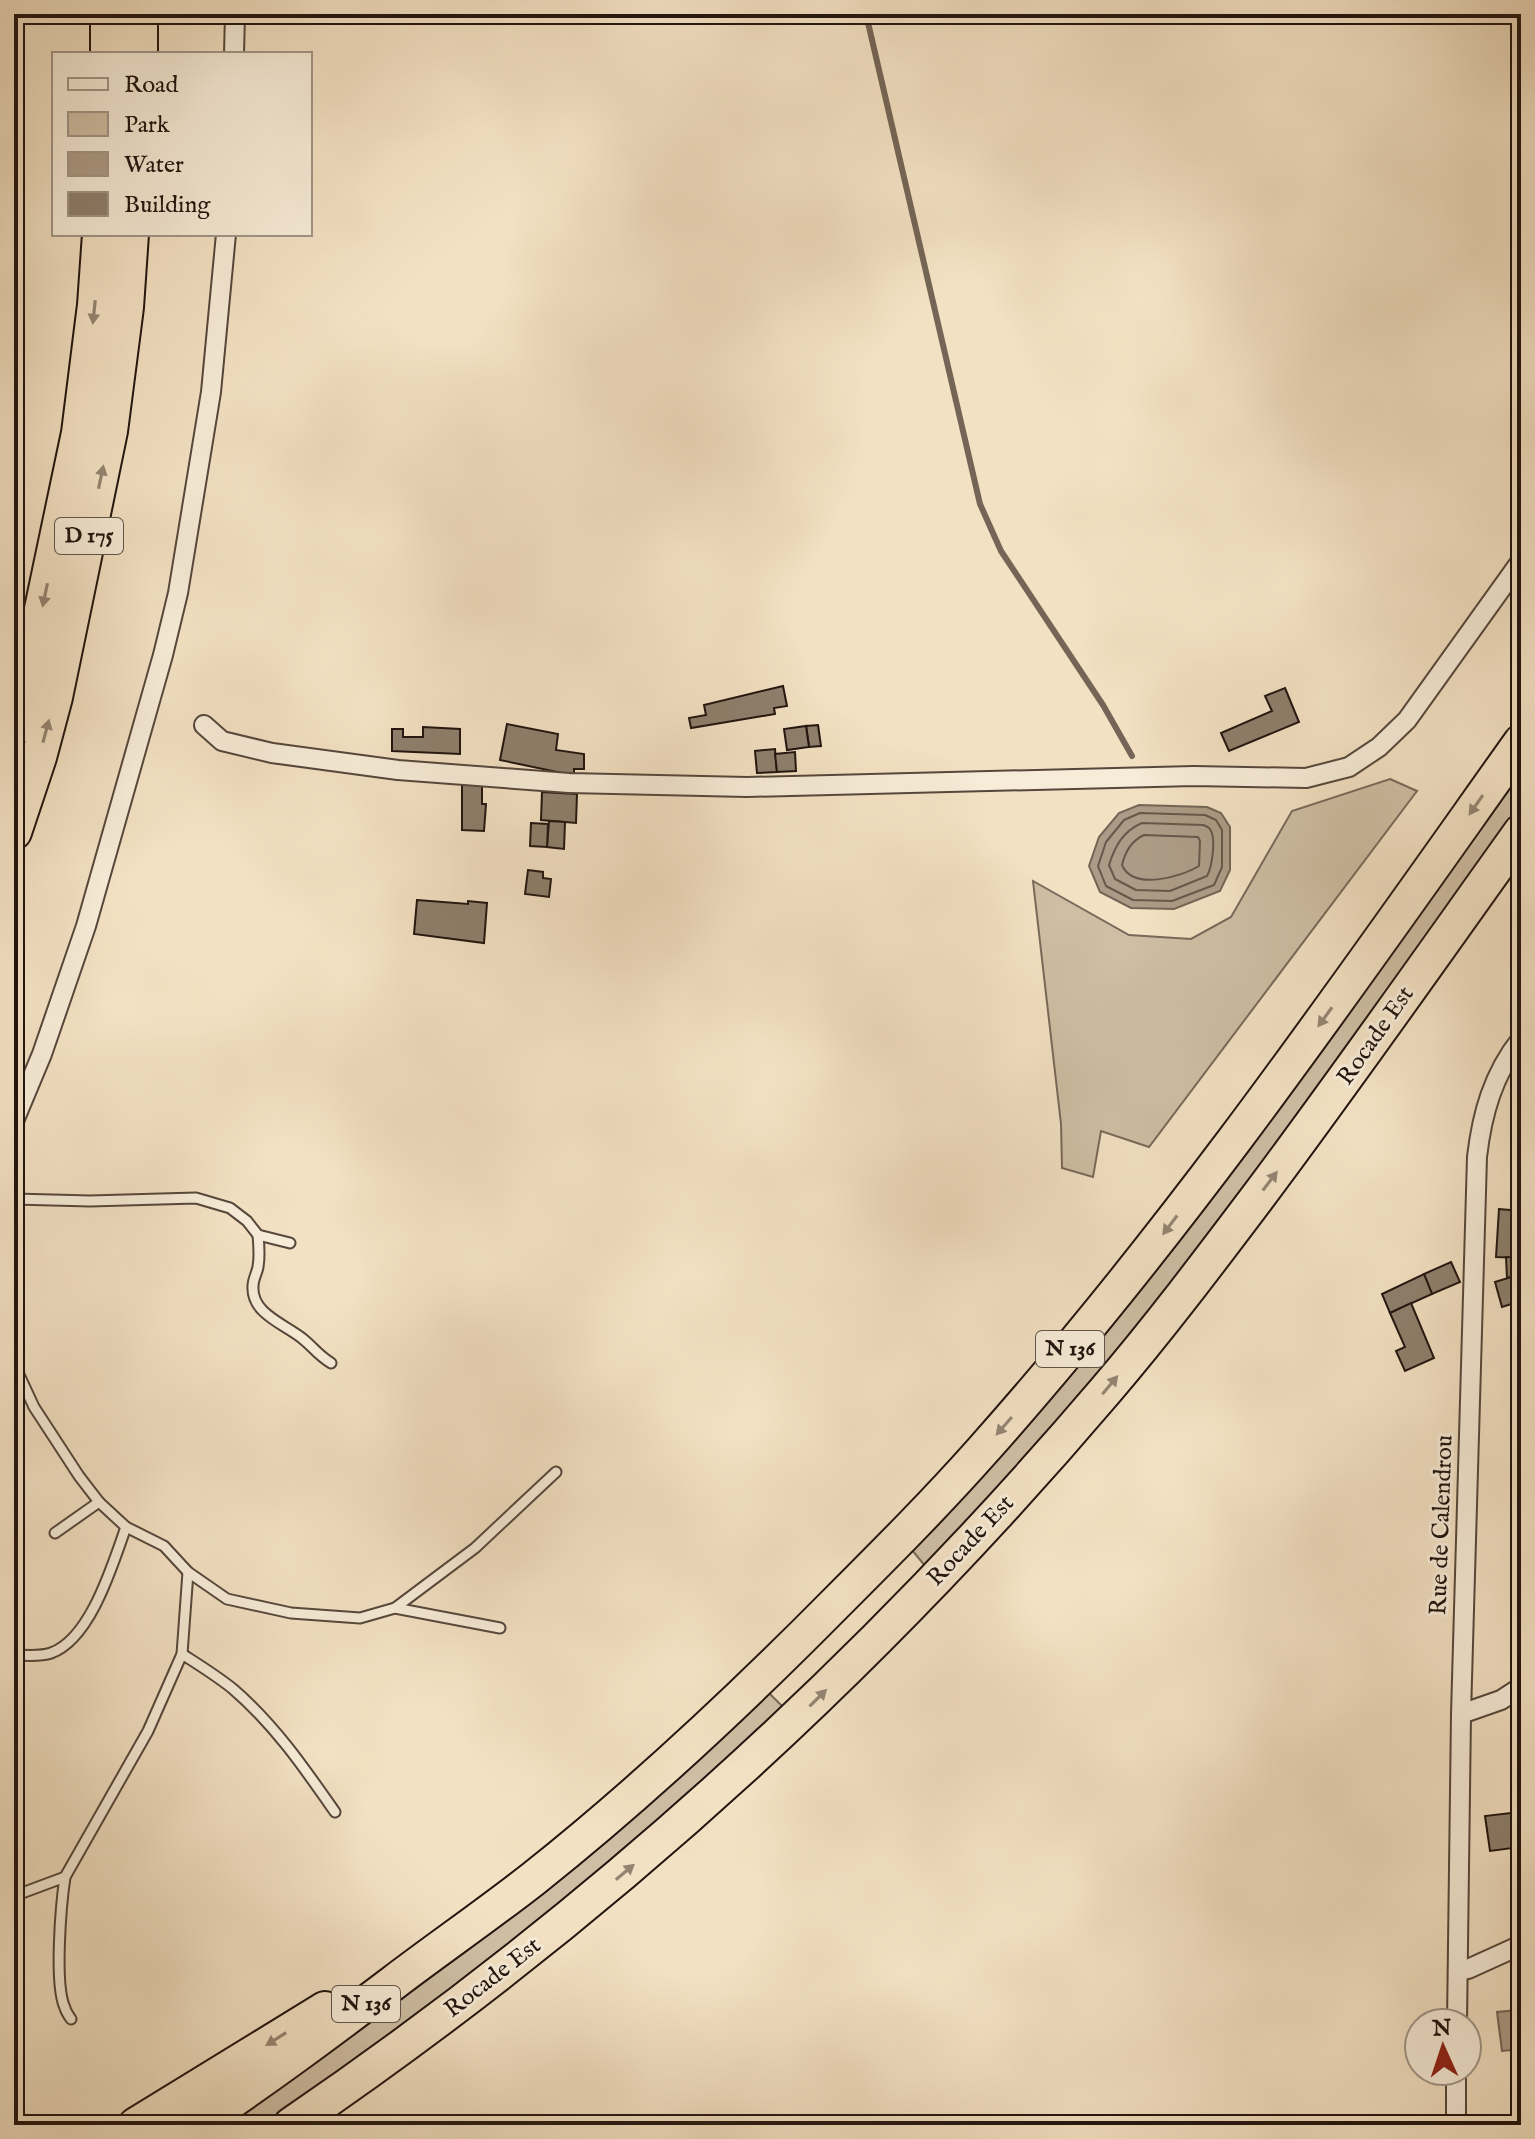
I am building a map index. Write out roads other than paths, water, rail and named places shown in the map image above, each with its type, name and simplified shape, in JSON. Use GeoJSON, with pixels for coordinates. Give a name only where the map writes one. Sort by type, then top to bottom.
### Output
{"type":"FeatureCollection","features":[{"type":"Feature","properties":{"kind":"highway"},"geometry":{"type":"LineString","coordinates":[[108,14],[108,52]]}},
{"type":"Feature","properties":{"kind":"highway"},"geometry":{"type":"LineString","coordinates":[[140,14],[140,52]]}},
{"type":"Feature","properties":{"kind":"highway","name":"D 175"},"geometry":{"type":"LineString","coordinates":[[14,729],[79,433],[95,305],[100,236]]}},
{"type":"Feature","properties":{"kind":"highway","name":"D 175"},"geometry":{"type":"LineString","coordinates":[[14,832],[55,697],[110,431],[126,307],[131,236]]}},
{"type":"Feature","properties":{"kind":"highway","name":"N 136"},"geometry":{"type":"LineString","coordinates":[[196,2125],[263,2080],[532,1879],[627,1800],[783,1657],[880,1559],[980,1454],[1151,1250],[1298,1055],[1521,742]]}},
{"type":"Feature","properties":{"kind":"highway","name":"Rocade Est"},"geometry":{"type":"LineString","coordinates":[[291,2125],[449,2012],[565,1922],[695,1812],[812,1704],[906,1609],[1036,1471],[1189,1288],[1352,1071],[1521,832]]}},
{"type":"Feature","properties":{"kind":"highway"},"geometry":{"type":"LineString","coordinates":[[136,2125],[532,1879]]}},
{"type":"Feature","properties":{"kind":"highway"},"geometry":{"type":"LineString","coordinates":[[333,2125],[483,2008],[565,1922]]}},
{"type":"Feature","properties":{"kind":"street"},"geometry":{"type":"LineString","coordinates":[[234,52],[235,14]]}},
{"type":"Feature","properties":{"kind":"street"},"geometry":{"type":"LineString","coordinates":[[14,1121],[42,1054],[86,926],[178,593],[211,392],[226,236]]}},
{"type":"Feature","properties":{"kind":"street"},"geometry":{"type":"LineString","coordinates":[[204,725],[222,741],[272,753],[398,770],[569,783],[747,787],[1194,776],[1306,778],[1349,767],[1379,747],[1407,720],[1521,561]]}},
{"type":"Feature","properties":{"kind":"street","name":"Rue de Calendrou"},"geometry":{"type":"LineString","coordinates":[[1457,2007],[1461,1714],[1477,1157],[1480,1129],[1493,1086],[1521,1039]]}},
{"type":"Feature","properties":{"kind":"street"},"geometry":{"type":"LineString","coordinates":[[1461,1714],[1501,1700],[1521,1687]]}},
{"type":"Feature","properties":{"kind":"street"},"geometry":{"type":"LineString","coordinates":[[1458,1971],[1521,1945]]}},
{"type":"Feature","properties":{"kind":"street"},"geometry":{"type":"LineString","coordinates":[[1456,2087],[1456,2125]]}},
{"type":"Feature","properties":{"kind":"lane"},"geometry":{"type":"LineString","coordinates":[[14,1199],[90,1201],[196,1198],[230,1208],[247,1221],[258,1235],[260,1248],[253,1287],[255,1300],[261,1309],[331,1363]]}},
{"type":"Feature","properties":{"kind":"lane"},"geometry":{"type":"LineString","coordinates":[[258,1235],[290,1243]]}},
{"type":"Feature","properties":{"kind":"lane"},"geometry":{"type":"LineString","coordinates":[[14,1364],[34,1407],[79,1476],[99,1502],[126,1527],[164,1546],[188,1572],[227,1599],[291,1613],[360,1618],[395,1608],[475,1548],[556,1472]]}},
{"type":"Feature","properties":{"kind":"lane"},"geometry":{"type":"LineString","coordinates":[[55,1533],[99,1502]]}},
{"type":"Feature","properties":{"kind":"lane"},"geometry":{"type":"LineString","coordinates":[[14,1655],[51,1653],[64,1646],[85,1624],[104,1586],[126,1527]]}},
{"type":"Feature","properties":{"kind":"lane"},"geometry":{"type":"LineString","coordinates":[[71,2019],[63,2006],[60,1978],[61,1906],[65,1877],[148,1731],[182,1654],[188,1572]]}},
{"type":"Feature","properties":{"kind":"lane"},"geometry":{"type":"LineString","coordinates":[[395,1608],[500,1628]]}},
{"type":"Feature","properties":{"kind":"lane"},"geometry":{"type":"LineString","coordinates":[[182,1654],[230,1686],[267,1720],[335,1812]]}},
{"type":"Feature","properties":{"kind":"lane"},"geometry":{"type":"LineString","coordinates":[[14,1896],[65,1877]]}},
{"type":"Feature","properties":{"kind":"water"},"geometry":{"type":"Polygon","coordinates":[[[1139,805],[1207,807],[1221,813],[1230,827],[1230,870],[1220,891],[1174,909],[1131,908],[1100,892],[1089,866],[1099,837],[1119,813],[1139,805]]]}},
{"type":"Feature","properties":{"kind":"water"},"geometry":{"type":"Polygon","coordinates":[[[1517,2010],[1521,2049],[1502,2051],[1497,2012],[1517,2010]]]}},
{"type":"Feature","properties":{"kind":"waterway"},"geometry":{"type":"LineString","coordinates":[[866,14],[980,504],[1001,551],[1103,705],[1132,756]]}}]}
